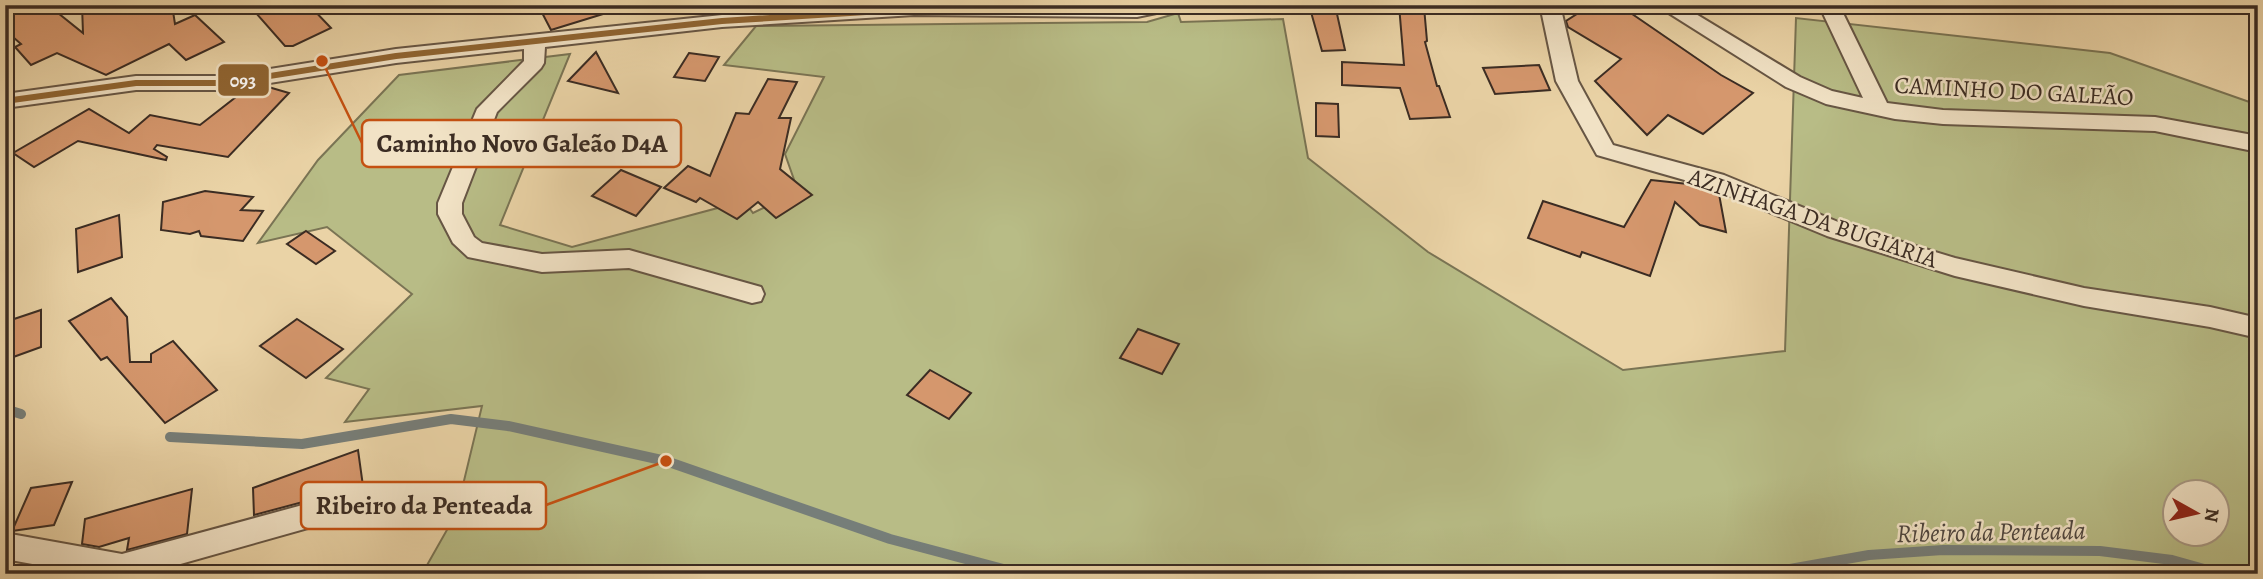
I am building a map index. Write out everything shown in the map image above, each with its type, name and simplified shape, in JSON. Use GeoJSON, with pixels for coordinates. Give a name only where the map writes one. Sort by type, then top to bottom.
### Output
{"type":"FeatureCollection","features":[{"type":"Feature","properties":{"kind":"street"},"geometry":{"type":"LineString","coordinates":[[5,101],[136,83],[225,83],[396,57],[808,15],[914,9],[1137,11],[1169,5]]}},
{"type":"Feature","properties":{"kind":"street","name":"AZINHAGA DA BUGIARIA"},"geometry":{"type":"LineString","coordinates":[[1550,5],[1567,81],[1605,150],[1716,181],[1835,230],[1955,267],[2084,297],[2210,317],[2258,328]]}},
{"type":"Feature","properties":{"kind":"street","name":"CAMINHO DO GALEÃO"},"geometry":{"type":"LineString","coordinates":[[1666,5],[1794,82],[1826,97],[1879,109],[1943,117],[2155,124],[2258,144]]}},
{"type":"Feature","properties":{"kind":"street"},"geometry":{"type":"LineString","coordinates":[[1829,5],[1879,109]]}},
{"type":"Feature","properties":{"kind":"street"},"geometry":{"type":"LineString","coordinates":[[535,41],[534,63],[497,99],[481,122],[450,203],[450,214],[465,243],[484,253],[542,263],[629,259],[751,294]]}},
{"type":"Feature","properties":{"kind":"street"},"geometry":{"type":"LineString","coordinates":[[5,545],[122,567],[369,499]]}},
{"type":"Feature","properties":{"kind":"green space"},"geometry":{"type":"Polygon","coordinates":[[[1178,13],[1181,22],[1283,19],[1308,158],[1428,252],[1623,370],[1785,351],[1796,18],[2110,53],[2258,105],[2258,574],[422,574],[456,514],[482,406],[345,422],[369,389],[326,378],[412,294],[327,227],[258,243],[318,160],[399,75],[570,54],[500,225],[572,247],[744,201],[753,213],[798,191],[785,154],[824,77],[724,65],[756,26],[1147,22],[1178,13]]]}},
{"type":"Feature","properties":{"kind":"building"},"geometry":{"type":"Polygon","coordinates":[[[33,5],[48,5],[83,33],[82,5],[172,5],[175,24],[195,15],[224,42],[186,60],[169,44],[106,75],[57,53],[31,65],[15,47],[21,44],[5,30],[5,18],[33,5]]]}},
{"type":"Feature","properties":{"kind":"building"},"geometry":{"type":"Polygon","coordinates":[[[249,5],[309,5],[331,28],[293,46],[285,46],[249,5]]]}},
{"type":"Feature","properties":{"kind":"building"},"geometry":{"type":"Polygon","coordinates":[[[538,5],[615,5],[616,10],[551,30],[538,5]]]}},
{"type":"Feature","properties":{"kind":"building"},"geometry":{"type":"Polygon","coordinates":[[[1309,5],[1335,5],[1345,50],[1322,51],[1309,5]]]}},
{"type":"Feature","properties":{"kind":"building"},"geometry":{"type":"Polygon","coordinates":[[[1399,5],[1424,7],[1425,42],[1437,86],[1450,117],[1410,119],[1400,88],[1342,85],[1342,62],[1404,65],[1399,5]]]}},
{"type":"Feature","properties":{"kind":"building"},"geometry":{"type":"Polygon","coordinates":[[[1591,5],[1619,5],[1721,75],[1753,93],[1703,134],[1668,115],[1647,135],[1595,81],[1621,59],[1568,27],[1566,21],[1591,5]]]}},
{"type":"Feature","properties":{"kind":"building"},"geometry":{"type":"Polygon","coordinates":[[[596,52],[618,93],[568,81],[596,52]]]}},
{"type":"Feature","properties":{"kind":"building"},"geometry":{"type":"Polygon","coordinates":[[[689,53],[719,57],[705,81],[674,77],[689,53]]]}},
{"type":"Feature","properties":{"kind":"building"},"geometry":{"type":"Polygon","coordinates":[[[1539,65],[1550,90],[1495,94],[1483,68],[1539,65]]]}},
{"type":"Feature","properties":{"kind":"building"},"geometry":{"type":"Polygon","coordinates":[[[768,79],[797,82],[779,118],[791,118],[780,169],[812,195],[776,218],[758,202],[737,219],[700,198],[696,202],[664,188],[688,166],[710,176],[736,113],[749,114],[768,79]]]}},
{"type":"Feature","properties":{"kind":"building"},"geometry":{"type":"Polygon","coordinates":[[[265,86],[289,93],[228,157],[157,145],[154,149],[167,157],[166,160],[78,141],[34,167],[13,153],[89,109],[129,133],[150,115],[200,125],[245,90],[265,86]]]}},
{"type":"Feature","properties":{"kind":"building"},"geometry":{"type":"Polygon","coordinates":[[[1316,103],[1338,104],[1339,137],[1316,136],[1316,103]]]}},
{"type":"Feature","properties":{"kind":"building"},"geometry":{"type":"Polygon","coordinates":[[[621,170],[661,187],[636,216],[592,196],[621,170]]]}},
{"type":"Feature","properties":{"kind":"building"},"geometry":{"type":"Polygon","coordinates":[[[1651,180],[1688,184],[1719,194],[1726,232],[1700,225],[1675,202],[1650,276],[1582,252],[1580,257],[1528,238],[1543,201],[1624,227],[1651,180]]]}},
{"type":"Feature","properties":{"kind":"building"},"geometry":{"type":"Polygon","coordinates":[[[205,191],[253,197],[241,210],[263,211],[243,241],[201,236],[199,231],[190,234],[161,230],[163,202],[205,191]]]}},
{"type":"Feature","properties":{"kind":"building"},"geometry":{"type":"Polygon","coordinates":[[[119,215],[122,257],[78,272],[76,229],[119,215]]]}},
{"type":"Feature","properties":{"kind":"building"},"geometry":{"type":"Polygon","coordinates":[[[306,231],[335,251],[316,264],[287,244],[306,231]]]}},
{"type":"Feature","properties":{"kind":"building"},"geometry":{"type":"Polygon","coordinates":[[[111,298],[127,317],[130,362],[151,362],[151,354],[173,341],[217,390],[165,423],[107,357],[101,360],[69,321],[111,298]]]}},
{"type":"Feature","properties":{"kind":"building"},"geometry":{"type":"Polygon","coordinates":[[[41,310],[41,347],[5,360],[5,322],[41,310]]]}},
{"type":"Feature","properties":{"kind":"building"},"geometry":{"type":"Polygon","coordinates":[[[297,319],[343,349],[306,378],[260,346],[297,319]]]}},
{"type":"Feature","properties":{"kind":"building"},"geometry":{"type":"Polygon","coordinates":[[[1138,329],[1179,344],[1162,374],[1120,358],[1138,329]]]}},
{"type":"Feature","properties":{"kind":"building"},"geometry":{"type":"Polygon","coordinates":[[[930,370],[971,393],[949,419],[907,395],[930,370]]]}},
{"type":"Feature","properties":{"kind":"building"},"geometry":{"type":"Polygon","coordinates":[[[358,450],[363,486],[254,515],[253,488],[358,450]]]}},
{"type":"Feature","properties":{"kind":"building"},"geometry":{"type":"Polygon","coordinates":[[[72,482],[54,525],[12,531],[31,488],[72,482]]]}},
{"type":"Feature","properties":{"kind":"building"},"geometry":{"type":"Polygon","coordinates":[[[192,489],[187,534],[127,550],[129,538],[99,547],[82,544],[85,519],[192,489]]]}},
{"type":"Feature","properties":{"kind":"waterway","name":"Ribeiro da Penteada"},"geometry":{"type":"LineString","coordinates":[[5,409],[21,414]]}},
{"type":"Feature","properties":{"kind":"waterway","name":"Ribeiro da Penteada"},"geometry":{"type":"LineString","coordinates":[[170,437],[302,444],[451,419],[508,426],[666,461],[890,539],[1022,574]]}},
{"type":"Feature","properties":{"kind":"waterway","name":"Ribeiro da Penteada"},"geometry":{"type":"LineString","coordinates":[[1761,574],[1869,555],[1943,550],[2100,551],[2172,560],[2222,574]]}},
{"type":"Feature","properties":{"kind":"transit line","name":"093"},"geometry":{"type":"LineString","coordinates":[[5,101],[136,83],[225,83],[396,56],[722,21],[914,9],[1137,11],[1168,5]]}},
{"type":"Feature","properties":{"kind":"place","name":"Caminho Novo Galeão D4A"},"geometry":{"type":"Point","coordinates":[322,61]}},
{"type":"Feature","properties":{"kind":"place","name":"Ribeiro da Penteada"},"geometry":{"type":"Point","coordinates":[666,461]}}]}
